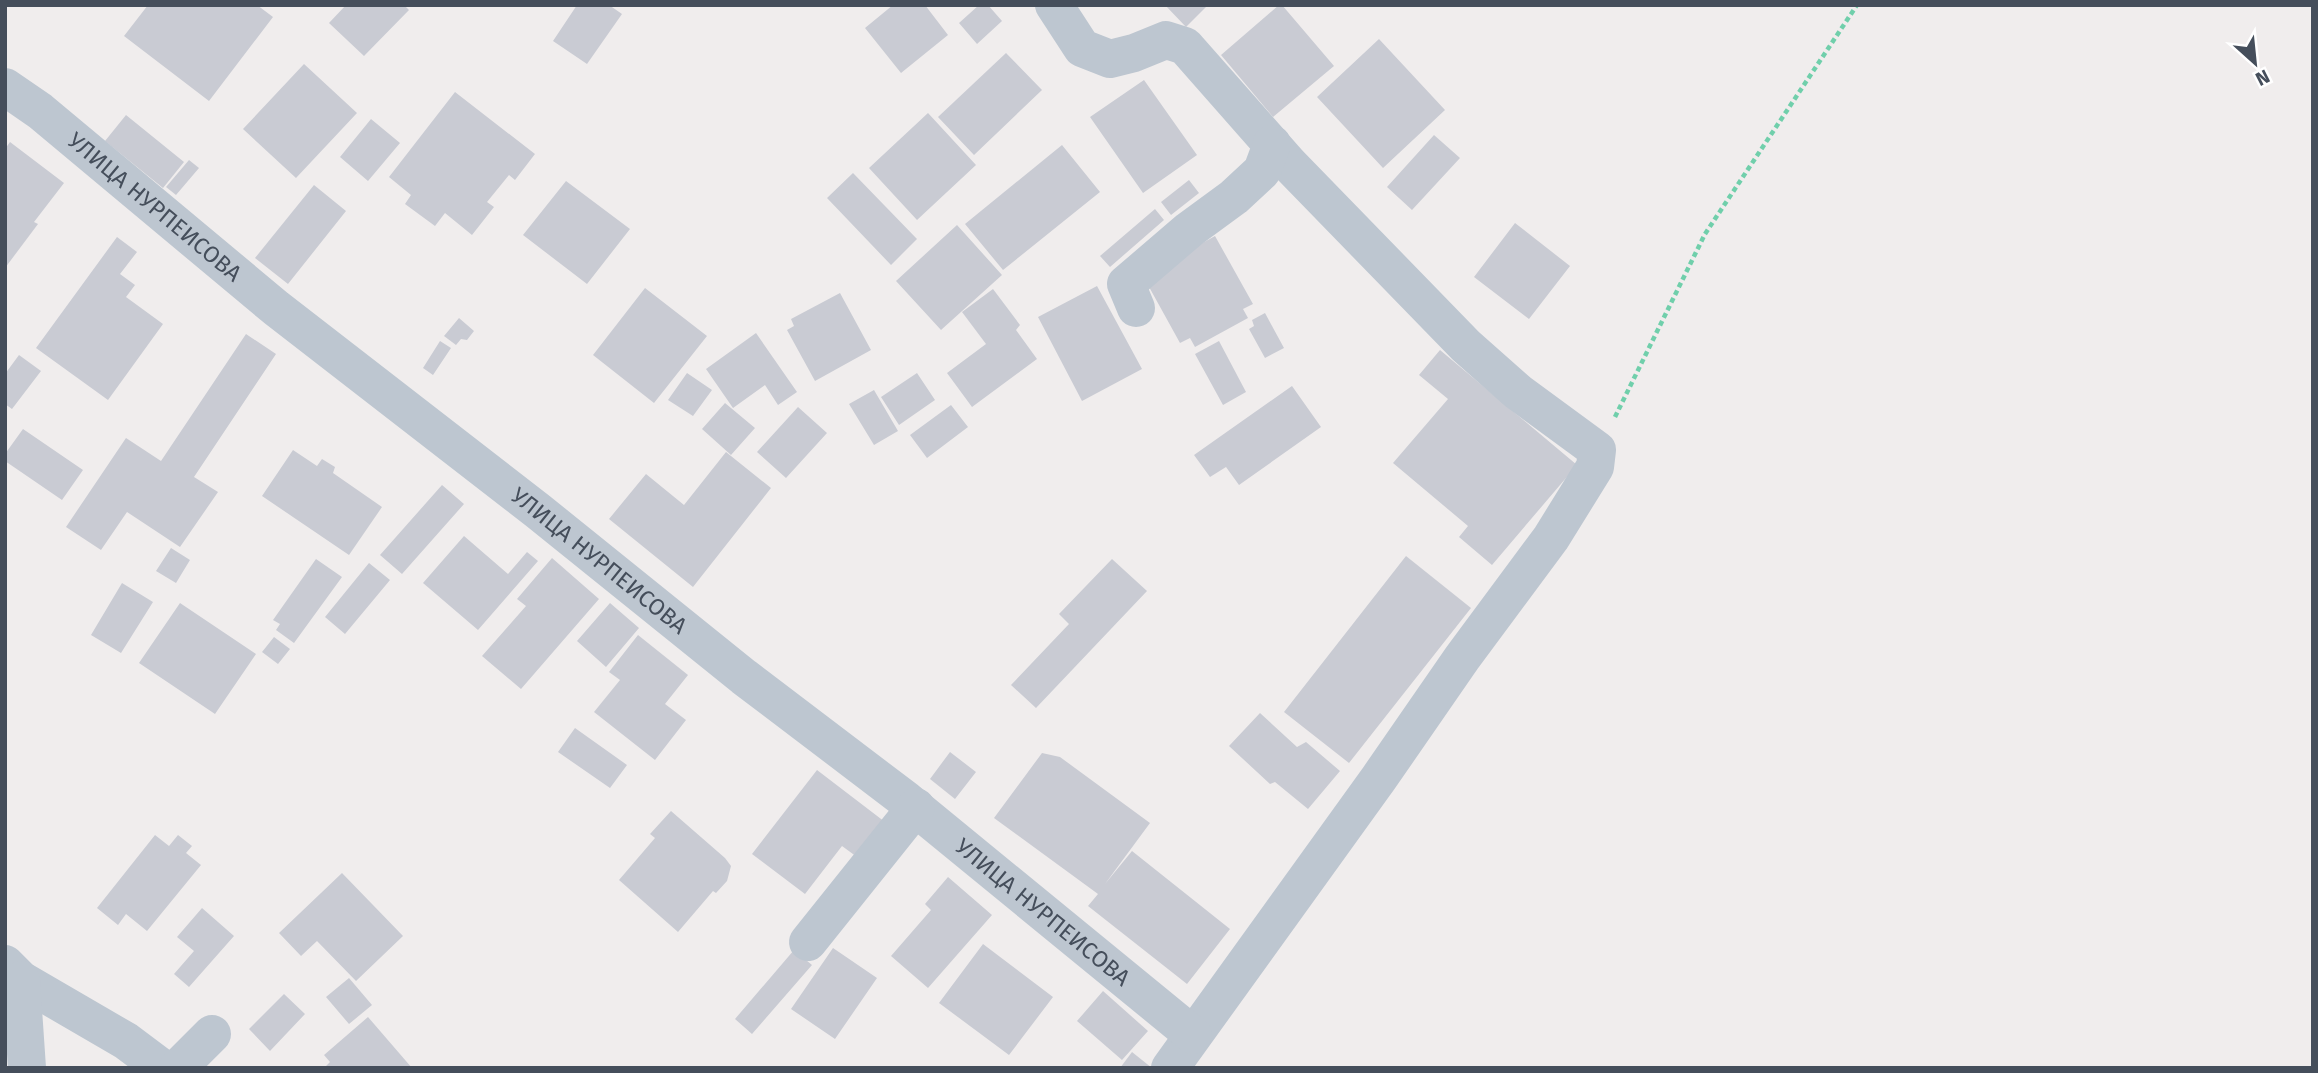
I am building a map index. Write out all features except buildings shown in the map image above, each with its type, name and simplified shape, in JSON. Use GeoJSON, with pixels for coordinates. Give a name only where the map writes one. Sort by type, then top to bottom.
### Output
{"type":"FeatureCollection","features":[{"type":"Feature","properties":{"kind":"street"},"geometry":{"type":"LineString","coordinates":[[1054,5],[1082,48],[1110,59],[1135,53],[1166,40],[1185,46],[1272,144],[1466,346],[1518,392],[1597,450],[1595,467],[1550,538],[1170,1068]]}},
{"type":"Feature","properties":{"kind":"street","name":"УЛИЦА НУРПЕИСОВА"},"geometry":{"type":"LineString","coordinates":[[5,87],[40,111],[276,308],[538,510],[744,677],[916,807],[1193,1035]]}},
{"type":"Feature","properties":{"kind":"street"},"geometry":{"type":"LineString","coordinates":[[1136,308],[1126,284],[1262,172],[1272,144]]}},
{"type":"Feature","properties":{"kind":"street"},"geometry":{"type":"LineString","coordinates":[[808,942],[916,807]]}},
{"type":"Feature","properties":{"kind":"street"},"geometry":{"type":"LineString","coordinates":[[13,972],[27,1068]]}},
{"type":"Feature","properties":{"kind":"street"},"geometry":{"type":"LineString","coordinates":[[13,972],[125,1041],[162,1068]]}},
{"type":"Feature","properties":{"kind":"street"},"geometry":{"type":"LineString","coordinates":[[178,1068],[212,1034]]}},
{"type":"Feature","properties":{"kind":"path"},"geometry":{"type":"LineString","coordinates":[[1597,450],[1705,234],[1857,5]]}}]}
